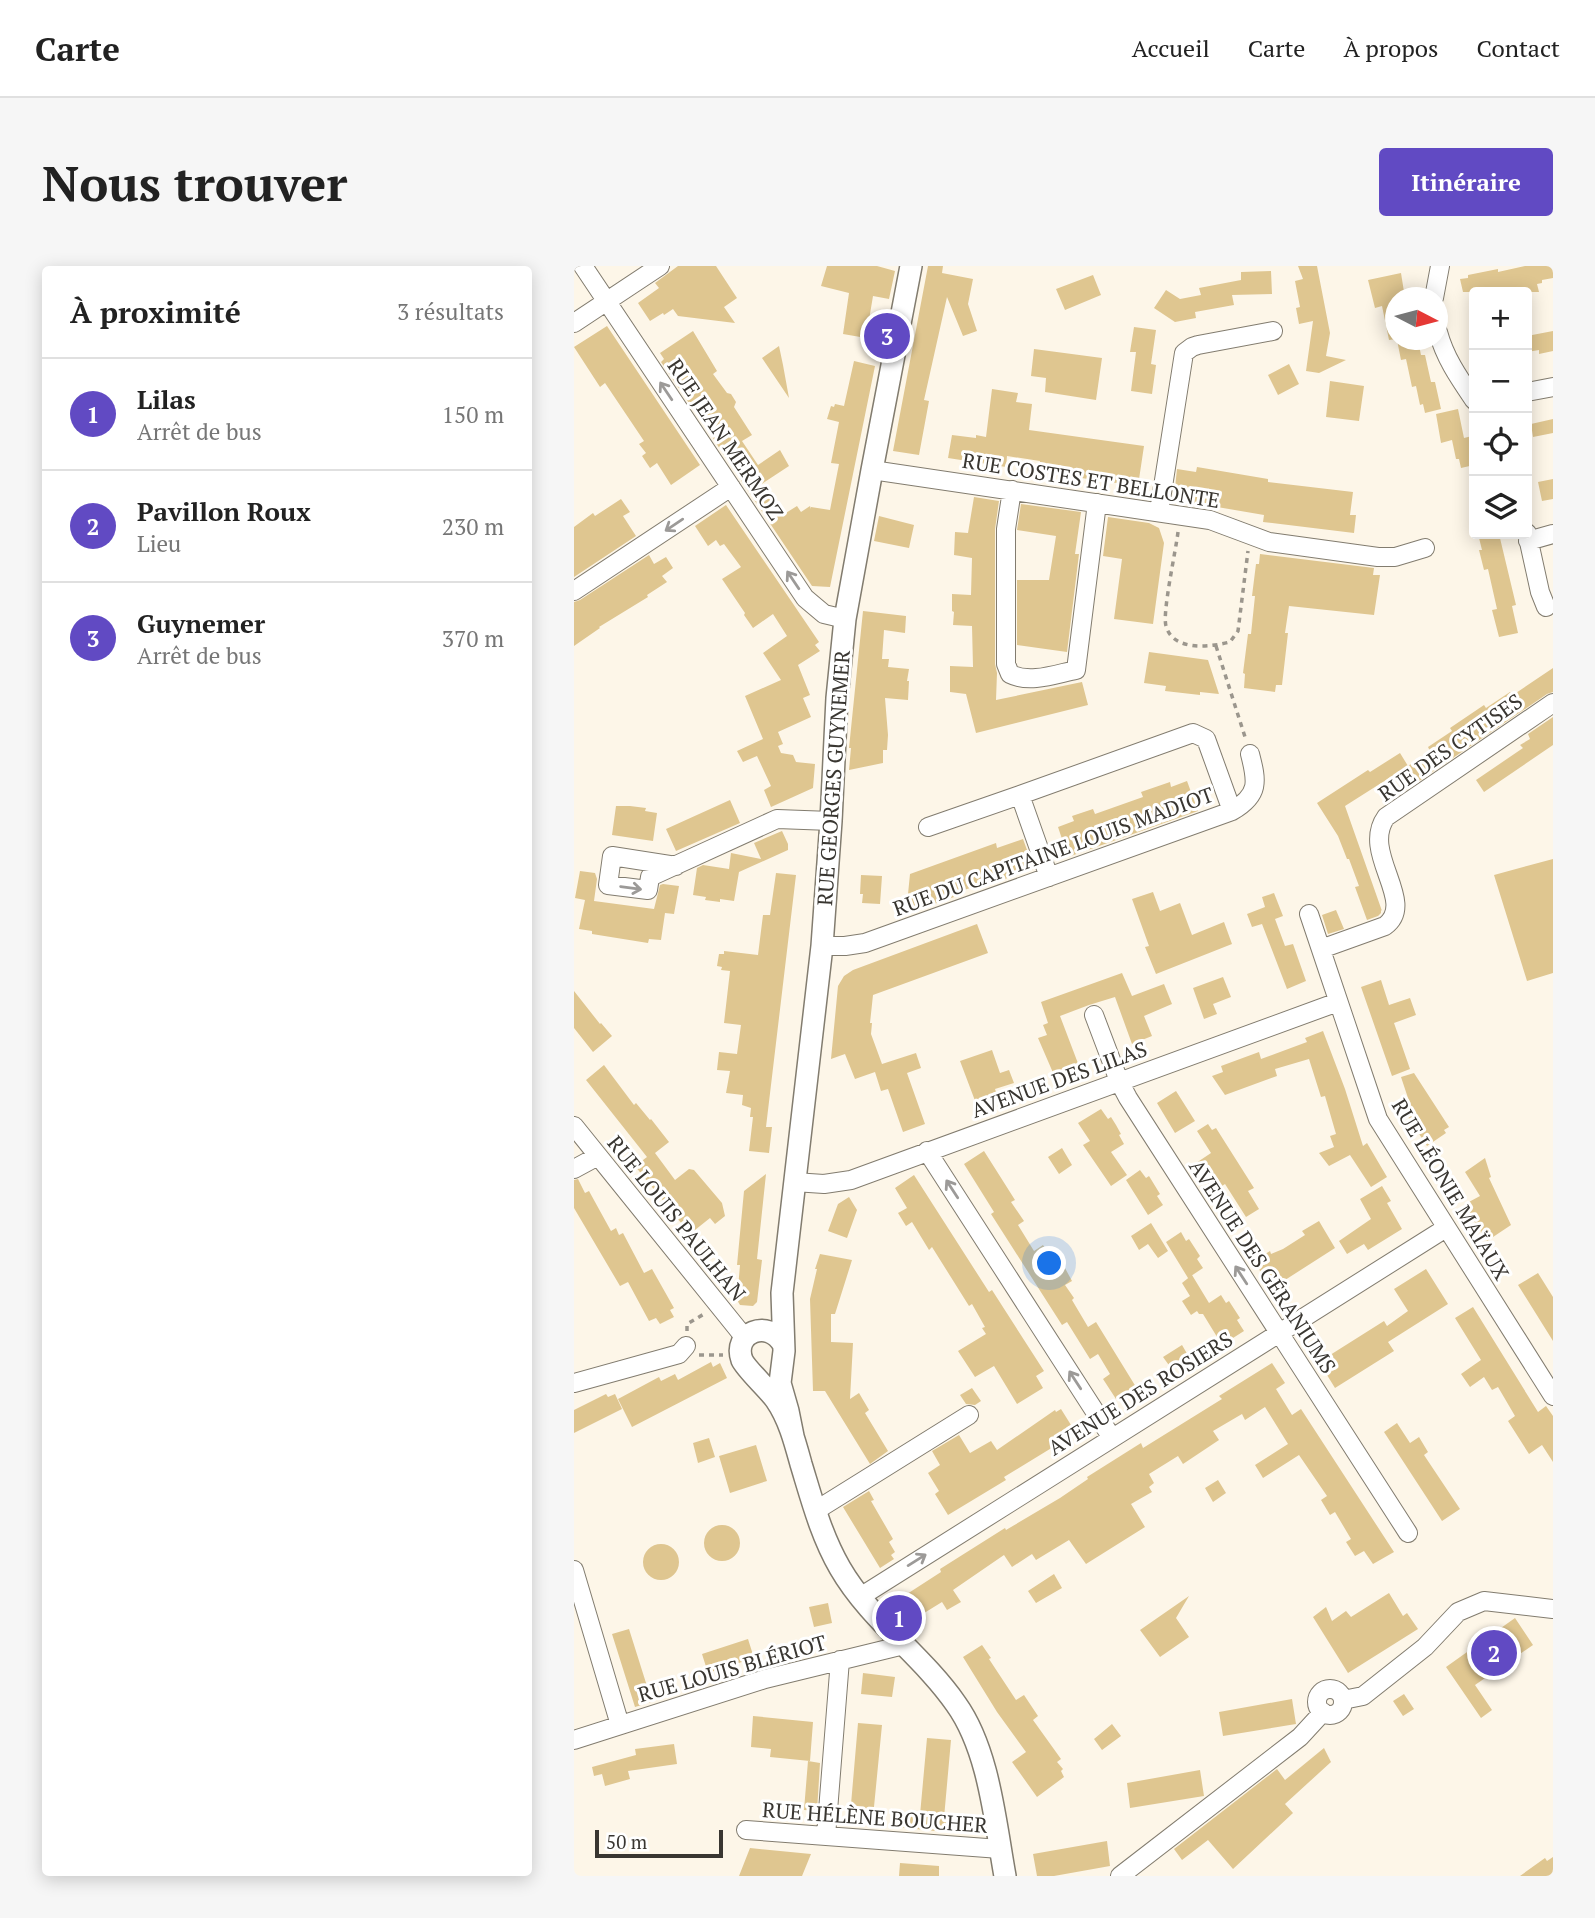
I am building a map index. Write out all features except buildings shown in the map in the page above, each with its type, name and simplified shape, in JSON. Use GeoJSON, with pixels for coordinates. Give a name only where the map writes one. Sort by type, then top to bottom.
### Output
{"type":"FeatureCollection","features":[{"type":"Feature","properties":{"kind":"main road","name":"RUE GEORGES GUYNEMER"},"geometry":{"type":"LineString","coordinates":[[911,266],[845,619],[837,698],[822,946],[782,1293],[780,1383],[815,1511],[830,1549],[860,1597],[944,1688],[970,1727],[984,1768],[1005,1876]]}},
{"type":"Feature","properties":{"kind":"main road","name":"RUE GEORGES GUYNEMER"},"geometry":{"type":"LineString","coordinates":[[782,1293],[774,1311],[748,1348],[793,1436]]}},
{"type":"Feature","properties":{"kind":"main road"},"geometry":{"type":"LineString","coordinates":[[764,1330],[774,1333],[782,1352],[775,1369],[761,1373],[748,1348],[764,1330]]}},
{"type":"Feature","properties":{"kind":"street","name":"RUE JEAN MERMOZ"},"geometry":{"type":"LineString","coordinates":[[583,266],[805,598],[824,614],[845,619]]}},
{"type":"Feature","properties":{"kind":"street"},"geometry":{"type":"LineString","coordinates":[[574,323],[660,266]]}},
{"type":"Feature","properties":{"kind":"street"},"geometry":{"type":"LineString","coordinates":[[1436,287],[1440,266]]}},
{"type":"Feature","properties":{"kind":"street"},"geometry":{"type":"LineString","coordinates":[[1159,512],[1184,353],[1198,345],[1273,331]]}},
{"type":"Feature","properties":{"kind":"street"},"geometry":{"type":"LineString","coordinates":[[1444,350],[1469,392]]}},
{"type":"Feature","properties":{"kind":"street"},"geometry":{"type":"LineString","coordinates":[[1532,391],[1553,387]]}},
{"type":"Feature","properties":{"kind":"street","name":"RUE COSTES ET BELLONTE"},"geometry":{"type":"LineString","coordinates":[[872,470],[1183,515],[1220,522],[1269,542],[1386,558],[1425,548]]}},
{"type":"Feature","properties":{"kind":"street"},"geometry":{"type":"LineString","coordinates":[[574,591],[731,487]]}},
{"type":"Feature","properties":{"kind":"street"},"geometry":{"type":"LineString","coordinates":[[1012,490],[1006,529],[1006,664],[1010,674],[1016,677],[1035,678],[1076,670],[1097,503]]}},
{"type":"Feature","properties":{"kind":"street"},"geometry":{"type":"LineString","coordinates":[[1532,536],[1553,534]]}},
{"type":"Feature","properties":{"kind":"street"},"geometry":{"type":"LineString","coordinates":[[1527,539],[1546,607]]}},
{"type":"Feature","properties":{"kind":"street","name":"RUE DES CYTISES"},"geometry":{"type":"LineString","coordinates":[[1321,949],[1385,926],[1393,919],[1396,901],[1378,837],[1386,817],[1553,703]]}},
{"type":"Feature","properties":{"kind":"street"},"geometry":{"type":"LineString","coordinates":[[928,827],[1193,733],[1206,739],[1233,811]]}},
{"type":"Feature","properties":{"kind":"street","name":"RUE DU CAPITAINE LOUIS MADIOT"},"geometry":{"type":"LineString","coordinates":[[822,946],[865,943],[1233,811],[1248,799],[1256,783],[1250,754]]}},
{"type":"Feature","properties":{"kind":"street"},"geometry":{"type":"LineString","coordinates":[[1020,794],[1049,877]]}},
{"type":"Feature","properties":{"kind":"street"},"geometry":{"type":"LineString","coordinates":[[676,866],[777,819],[831,821]]}},
{"type":"Feature","properties":{"kind":"street","name":"RUE LÉONIE MAÏAUX"},"geometry":{"type":"LineString","coordinates":[[1309,914],[1378,1119],[1553,1396]]}},
{"type":"Feature","properties":{"kind":"street","name":"AVENUE DES LILAS"},"geometry":{"type":"LineString","coordinates":[[793,1182],[844,1182],[1339,1002]]}},
{"type":"Feature","properties":{"kind":"street","name":"AVENUE DES GÉRANIUMS"},"geometry":{"type":"LineString","coordinates":[[1094,1015],[1128,1098],[1408,1533]]}},
{"type":"Feature","properties":{"kind":"street","name":"RUE LOUIS PAULHAN"},"geometry":{"type":"LineString","coordinates":[[574,1126],[718,1305],[748,1348]]}},
{"type":"Feature","properties":{"kind":"street"},"geometry":{"type":"LineString","coordinates":[[928,1151],[1112,1438]]}},
{"type":"Feature","properties":{"kind":"street"},"geometry":{"type":"LineString","coordinates":[[574,1169],[598,1156]]}},
{"type":"Feature","properties":{"kind":"street","name":"AVENUE DES ROSIERS"},"geometry":{"type":"LineString","coordinates":[[860,1597],[1446,1228]]}},
{"type":"Feature","properties":{"kind":"street"},"geometry":{"type":"LineString","coordinates":[[574,1383],[683,1350]]}},
{"type":"Feature","properties":{"kind":"street"},"geometry":{"type":"LineString","coordinates":[[815,1511],[969,1415]]}},
{"type":"Feature","properties":{"kind":"street"},"geometry":{"type":"LineString","coordinates":[[574,1570],[620,1726]]}},
{"type":"Feature","properties":{"kind":"street"},"geometry":{"type":"LineString","coordinates":[[1120,1876],[1300,1737],[1323,1712],[1337,1713],[1343,1700],[1363,1696],[1425,1647],[1458,1612],[1484,1601],[1553,1609]]}},
{"type":"Feature","properties":{"kind":"street","name":"RUE LOUIS BLÉRIOT"},"geometry":{"type":"LineString","coordinates":[[574,1740],[765,1679],[904,1645]]}},
{"type":"Feature","properties":{"kind":"street"},"geometry":{"type":"LineString","coordinates":[[826,1836],[840,1660]]}},
{"type":"Feature","properties":{"kind":"street","name":"RUE HÉLÈNE BOUCHER"},"geometry":{"type":"LineString","coordinates":[[746,1830],[1000,1849]]}},
{"type":"Feature","properties":{"kind":"path"},"geometry":{"type":"LineString","coordinates":[[1183,515],[1169,588],[1166,626],[1173,637],[1184,643],[1199,647],[1216,646],[1230,642],[1238,631],[1250,535]]}},
{"type":"Feature","properties":{"kind":"path"},"geometry":{"type":"LineString","coordinates":[[1216,646],[1250,754]]}},
{"type":"Feature","properties":{"kind":"path"},"geometry":{"type":"LineString","coordinates":[[718,1305],[687,1324],[683,1350],[716,1356],[748,1348]]}},
{"type":"Feature","properties":{"kind":"place","name":"Guynemer"},"geometry":{"type":"Point","coordinates":[887,336]}},
{"type":"Feature","properties":{"kind":"place","name":"Lilas"},"geometry":{"type":"Point","coordinates":[899,1618]}},
{"type":"Feature","properties":{"kind":"place","name":"Pavillon Roux"},"geometry":{"type":"Point","coordinates":[1494,1653]}}]}
